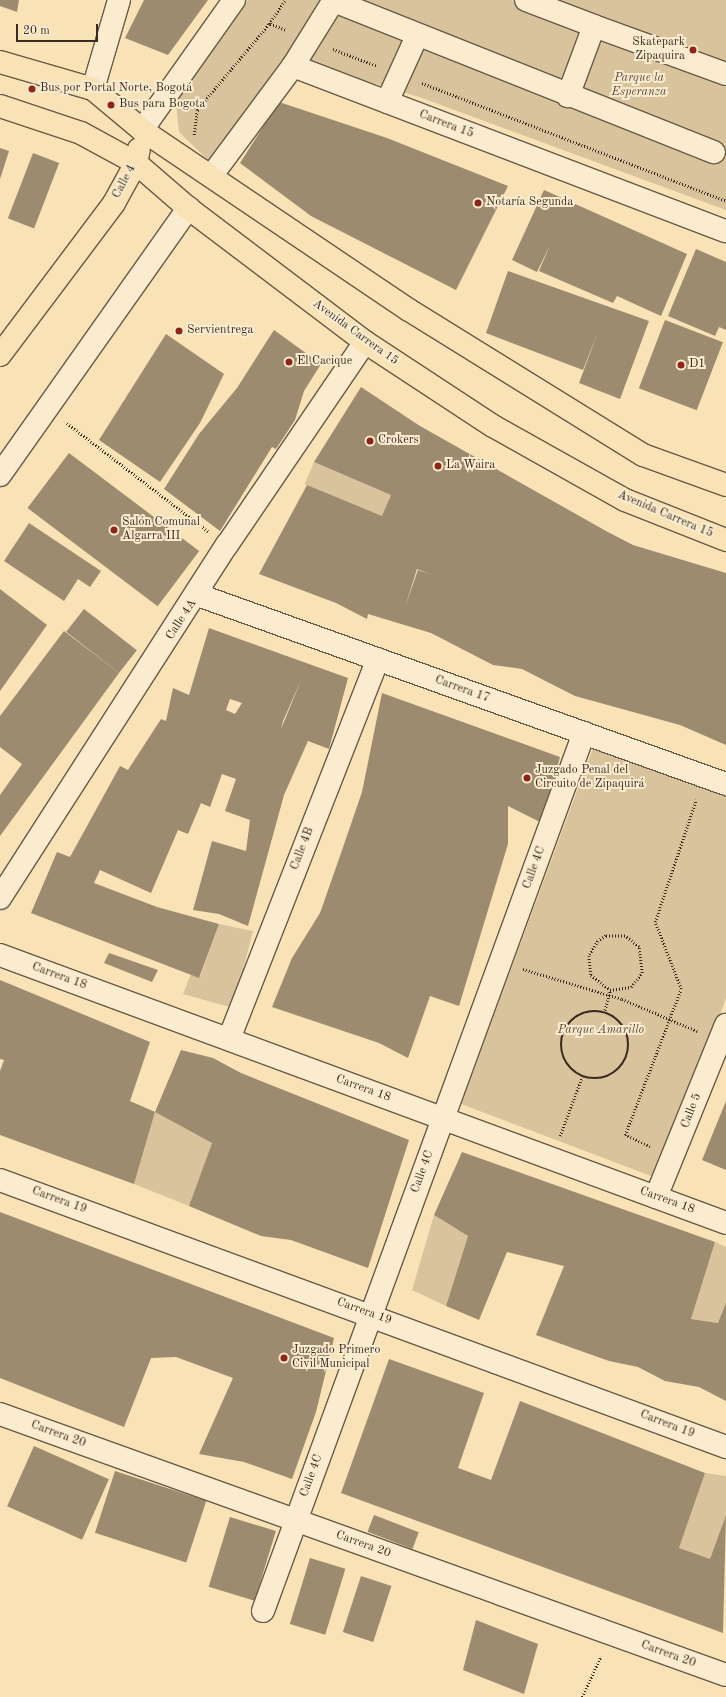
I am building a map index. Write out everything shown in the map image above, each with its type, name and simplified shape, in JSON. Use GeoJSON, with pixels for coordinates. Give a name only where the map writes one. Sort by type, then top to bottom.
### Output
{"type":"FeatureCollection","features":[{"type":"Feature","properties":{"kind":"main road"},"geometry":{"type":"LineString","coordinates":[[0,62],[93,89],[142,130],[216,170],[409,310],[643,456],[726,485]]}},
{"type":"Feature","properties":{"kind":"main road","name":"Avenida Carrera 15"},"geometry":{"type":"LineString","coordinates":[[0,106],[81,133],[136,163],[188,208],[365,342],[493,426],[624,500],[726,540]]}},
{"type":"Feature","properties":{"kind":"main road","name":"Calle 4"},"geometry":{"type":"LineString","coordinates":[[0,355],[114,204],[136,163],[142,130]]}},
{"type":"Feature","properties":{"kind":"street"},"geometry":{"type":"LineString","coordinates":[[93,89],[119,0]]}},
{"type":"Feature","properties":{"kind":"street","name":"Calle 4"},"geometry":{"type":"LineString","coordinates":[[142,130],[234,0]]}},
{"type":"Feature","properties":{"kind":"street"},"geometry":{"type":"LineString","coordinates":[[216,170],[293,66],[334,0],[418,36],[714,152]]}},
{"type":"Feature","properties":{"kind":"street"},"geometry":{"type":"LineString","coordinates":[[526,0],[726,74]]}},
{"type":"Feature","properties":{"kind":"street"},"geometry":{"type":"LineString","coordinates":[[568,96],[594,26]]}},
{"type":"Feature","properties":{"kind":"street"},"geometry":{"type":"LineString","coordinates":[[387,102],[418,36]]}},
{"type":"Feature","properties":{"kind":"street","name":"Carrera 15"},"geometry":{"type":"LineString","coordinates":[[293,66],[726,231]]}},
{"type":"Feature","properties":{"kind":"street"},"geometry":{"type":"LineString","coordinates":[[0,475],[46,407],[188,208]]}},
{"type":"Feature","properties":{"kind":"street","name":"Calle 4A"},"geometry":{"type":"LineString","coordinates":[[0,898],[198,595],[227,545],[365,342]]}},
{"type":"Feature","properties":{"kind":"street","name":"Carrera 17"},"geometry":{"type":"LineString","coordinates":[[198,595],[726,784]]}},
{"type":"Feature","properties":{"kind":"street","name":"Calle 4B"},"geometry":{"type":"LineString","coordinates":[[229,1039],[378,659]]}},
{"type":"Feature","properties":{"kind":"street","name":"Calle 4C"},"geometry":{"type":"LineString","coordinates":[[264,1611],[584,733]]}},
{"type":"Feature","properties":{"kind":"street","name":"Carrera 18"},"geometry":{"type":"LineString","coordinates":[[0,955],[726,1223]]}},
{"type":"Feature","properties":{"kind":"street","name":"Calle 5"},"geometry":{"type":"LineString","coordinates":[[656,1197],[674,1160],[723,1033]]}},
{"type":"Feature","properties":{"kind":"street","name":"Carrera 19"},"geometry":{"type":"LineString","coordinates":[[0,1180],[371,1314],[726,1447]]}},
{"type":"Feature","properties":{"kind":"street","name":"Carrera 20"},"geometry":{"type":"LineString","coordinates":[[0,1414],[726,1676]]}},
{"type":"Feature","properties":{"kind":"path"},"geometry":{"type":"LineString","coordinates":[[216,170],[199,148],[194,120],[197,110],[269,24],[285,0]]}},
{"type":"Feature","properties":{"kind":"path"},"geometry":{"type":"LineString","coordinates":[[269,24],[726,201]]}},
{"type":"Feature","properties":{"kind":"path"},"geometry":{"type":"LineString","coordinates":[[46,407],[227,545]]}},
{"type":"Feature","properties":{"kind":"path"},"geometry":{"type":"LineString","coordinates":[[674,1160],[625,1135],[681,989],[654,922],[704,776]]}},
{"type":"Feature","properties":{"kind":"path"},"geometry":{"type":"LineString","coordinates":[[611,935],[625,936],[640,947],[642,973],[631,987],[610,990],[591,975],[588,956],[598,941],[611,935]]}},
{"type":"Feature","properties":{"kind":"path"},"geometry":{"type":"LineString","coordinates":[[500,962],[609,995],[669,1019],[723,1033]]}},
{"type":"Feature","properties":{"kind":"path"},"geometry":{"type":"LineString","coordinates":[[604,1012],[610,990]]}},
{"type":"Feature","properties":{"kind":"path"},"geometry":{"type":"LineString","coordinates":[[604,1012],[615,1017],[625,1030],[628,1057],[614,1074],[593,1080],[582,1077],[566,1062],[562,1050],[566,1028],[582,1014],[604,1012]]}},
{"type":"Feature","properties":{"kind":"path"},"geometry":{"type":"LineString","coordinates":[[552,1159],[582,1077]]}},
{"type":"Feature","properties":{"kind":"path"},"geometry":{"type":"LineString","coordinates":[[582,1697],[611,1634]]}},
{"type":"Feature","properties":{"kind":"green space","name":"Parque la Esperanza"},"geometry":{"type":"Polygon","coordinates":[[[245,0],[726,0],[726,210],[422,98],[285,56],[212,164],[179,132],[176,104],[186,82],[245,0]]]}},
{"type":"Feature","properties":{"kind":"green space"},"geometry":{"type":"Polygon","coordinates":[[[314,462],[391,495],[382,517],[305,484],[314,462]]]}},
{"type":"Feature","properties":{"kind":"green space","name":"Parque Amarillo"},"geometry":{"type":"Polygon","coordinates":[[[594,745],[726,795],[726,998],[659,1179],[461,1104],[594,745]]]}},
{"type":"Feature","properties":{"kind":"green space"},"geometry":{"type":"Polygon","coordinates":[[[219,924],[253,931],[233,1008],[183,994],[191,974],[200,977],[219,924]]]}},
{"type":"Feature","properties":{"kind":"green space"},"geometry":{"type":"Polygon","coordinates":[[[155,1112],[212,1143],[189,1206],[134,1184],[155,1112]]]}},
{"type":"Feature","properties":{"kind":"green space"},"geometry":{"type":"Polygon","coordinates":[[[434,1215],[468,1236],[446,1306],[412,1290],[434,1215]]]}},
{"type":"Feature","properties":{"kind":"green space"},"geometry":{"type":"Polygon","coordinates":[[[715,1242],[726,1247],[726,1301],[718,1323],[691,1319],[715,1242]]]}},
{"type":"Feature","properties":{"kind":"green space"},"geometry":{"type":"Polygon","coordinates":[[[705,1473],[726,1476],[726,1515],[710,1560],[679,1548],[705,1473]]]}},
{"type":"Feature","properties":{"kind":"building"},"geometry":{"type":"Polygon","coordinates":[[[0,0],[19,0],[17,12],[0,6],[0,0]]]}},
{"type":"Feature","properties":{"kind":"building"},"geometry":{"type":"Polygon","coordinates":[[[144,0],[208,0],[168,55],[125,38],[144,0]]]}},
{"type":"Feature","properties":{"kind":"building"},"geometry":{"type":"Polygon","coordinates":[[[279,102],[387,138],[508,186],[456,290],[311,216],[240,163],[279,102]]]}},
{"type":"Feature","properties":{"kind":"building"},"geometry":{"type":"Polygon","coordinates":[[[0,148],[9,151],[0,179],[0,148]]]}},
{"type":"Feature","properties":{"kind":"building"},"geometry":{"type":"Polygon","coordinates":[[[33,153],[59,163],[34,228],[8,218],[33,153]]]}},
{"type":"Feature","properties":{"kind":"building"},"geometry":{"type":"Polygon","coordinates":[[[544,190],[687,254],[661,316],[617,296],[613,303],[539,271],[550,245],[537,272],[512,260],[544,190]]]}},
{"type":"Feature","properties":{"kind":"building"},"geometry":{"type":"Polygon","coordinates":[[[696,249],[726,262],[726,330],[719,327],[715,336],[668,316],[696,249]]]}},
{"type":"Feature","properties":{"kind":"building"},"geometry":{"type":"Polygon","coordinates":[[[508,271],[649,321],[620,399],[579,383],[599,329],[583,370],[486,333],[508,271]]]}},
{"type":"Feature","properties":{"kind":"building","name":"D1"},"geometry":{"type":"Polygon","coordinates":[[[665,320],[723,342],[697,410],[639,388],[665,320]]]}},
{"type":"Feature","properties":{"kind":"building"},"geometry":{"type":"Polygon","coordinates":[[[274,330],[321,364],[304,391],[295,420],[276,449],[272,447],[220,531],[164,489],[199,434],[237,388],[274,330]]]}},
{"type":"Feature","properties":{"kind":"building"},"geometry":{"type":"Polygon","coordinates":[[[166,334],[224,374],[200,423],[160,482],[99,440],[166,334]]]}},
{"type":"Feature","properties":{"kind":"building"},"geometry":{"type":"Polygon","coordinates":[[[361,387],[420,426],[633,545],[726,573],[726,745],[680,725],[575,696],[522,669],[493,665],[431,633],[368,614],[367,619],[336,603],[259,574],[307,485],[382,516],[391,495],[314,462],[361,387]],[[417,569],[405,607],[418,570],[433,575],[417,569]]]}},
{"type":"Feature","properties":{"kind":"building","name":"Salón Comunal Algarra III"},"geometry":{"type":"Polygon","coordinates":[[[69,453],[199,551],[158,606],[27,508],[69,453]]]}},
{"type":"Feature","properties":{"kind":"building"},"geometry":{"type":"Polygon","coordinates":[[[29,523],[101,571],[90,587],[78,579],[64,601],[4,561],[29,523]]]}},
{"type":"Feature","properties":{"kind":"building"},"geometry":{"type":"Polygon","coordinates":[[[0,589],[47,625],[0,691],[0,589]]]}},
{"type":"Feature","properties":{"kind":"building"},"geometry":{"type":"Polygon","coordinates":[[[84,609],[137,650],[119,673],[66,632],[84,609]]]}},
{"type":"Feature","properties":{"kind":"building"},"geometry":{"type":"Polygon","coordinates":[[[209,628],[348,678],[329,749],[308,741],[284,795],[248,926],[219,914],[193,910],[212,841],[246,851],[250,820],[225,811],[236,779],[222,774],[210,807],[201,803],[188,834],[178,830],[151,893],[100,870],[94,883],[157,907],[219,924],[199,978],[31,913],[57,852],[70,857],[120,766],[128,770],[161,719],[166,721],[173,688],[189,695],[209,628]],[[302,678],[283,721],[281,729],[302,678]],[[230,699],[226,710],[235,714],[242,703],[230,699]]]}},
{"type":"Feature","properties":{"kind":"building"},"geometry":{"type":"Polygon","coordinates":[[[64,631],[119,673],[0,836],[0,795],[22,764],[0,747],[0,716],[64,631]]]}},
{"type":"Feature","properties":{"kind":"building"},"geometry":{"type":"Polygon","coordinates":[[[382,693],[560,757],[542,823],[508,806],[508,844],[459,1006],[430,996],[408,1058],[379,1043],[272,1007],[292,958],[320,913],[340,856],[362,792],[382,693]]]}},
{"type":"Feature","properties":{"kind":"building"},"geometry":{"type":"Polygon","coordinates":[[[109,953],[158,970],[152,982],[104,963],[109,953]]]}},
{"type":"Feature","properties":{"kind":"building"},"geometry":{"type":"Polygon","coordinates":[[[0,980],[150,1042],[130,1101],[155,1112],[134,1184],[0,1135],[0,1071],[4,1060],[0,1059],[0,980]]]}},
{"type":"Feature","properties":{"kind":"building"},"geometry":{"type":"Polygon","coordinates":[[[181,1050],[213,1058],[241,1073],[409,1140],[368,1268],[291,1240],[261,1236],[189,1206],[212,1143],[155,1112],[181,1050]]]}},
{"type":"Feature","properties":{"kind":"building"},"geometry":{"type":"Polygon","coordinates":[[[726,1101],[726,1170],[702,1160],[726,1101]]]}},
{"type":"Feature","properties":{"kind":"building"},"geometry":{"type":"Polygon","coordinates":[[[462,1152],[715,1242],[691,1319],[718,1323],[726,1302],[726,1401],[699,1387],[665,1381],[638,1367],[609,1361],[536,1335],[564,1266],[507,1252],[479,1320],[446,1306],[468,1236],[434,1215],[462,1152]]]}},
{"type":"Feature","properties":{"kind":"building"},"geometry":{"type":"Polygon","coordinates":[[[0,1212],[334,1338],[316,1412],[292,1479],[244,1462],[199,1454],[233,1378],[176,1357],[151,1358],[124,1427],[0,1378],[0,1212]]]}},
{"type":"Feature","properties":{"kind":"building"},"geometry":{"type":"Polygon","coordinates":[[[389,1359],[484,1393],[458,1468],[491,1480],[520,1401],[705,1473],[679,1548],[710,1559],[726,1515],[723,1633],[341,1493],[389,1359]]]}},
{"type":"Feature","properties":{"kind":"building"},"geometry":{"type":"Polygon","coordinates":[[[34,1446],[109,1479],[82,1540],[7,1506],[34,1446]]]}},
{"type":"Feature","properties":{"kind":"building"},"geometry":{"type":"Polygon","coordinates":[[[115,1471],[206,1501],[186,1562],[95,1533],[115,1471]]]}},
{"type":"Feature","properties":{"kind":"building"},"geometry":{"type":"Polygon","coordinates":[[[374,1515],[419,1532],[412,1549],[368,1532],[374,1515]]]}},
{"type":"Feature","properties":{"kind":"building"},"geometry":{"type":"Polygon","coordinates":[[[230,1517],[276,1531],[255,1601],[209,1587],[230,1517]]]}},
{"type":"Feature","properties":{"kind":"building"},"geometry":{"type":"Polygon","coordinates":[[[310,1558],[345,1569],[325,1635],[290,1624],[310,1558]]]}},
{"type":"Feature","properties":{"kind":"building"},"geometry":{"type":"Polygon","coordinates":[[[361,1576],[391,1586],[373,1642],[343,1632],[361,1576]]]}},
{"type":"Feature","properties":{"kind":"building"},"geometry":{"type":"Polygon","coordinates":[[[476,1620],[538,1644],[524,1694],[463,1670],[476,1620]]]}},
{"type":"Feature","properties":{"kind":"place","name":"Skatepark Zipaquira"},"geometry":{"type":"Point","coordinates":[693,50]}},
{"type":"Feature","properties":{"kind":"place","name":"Bus por Portal Norte, Bogotá"},"geometry":{"type":"Point","coordinates":[32,89]}},
{"type":"Feature","properties":{"kind":"place","name":"Bus para Bogota"},"geometry":{"type":"Point","coordinates":[111,105]}},
{"type":"Feature","properties":{"kind":"place","name":"Notaría Segunda"},"geometry":{"type":"Point","coordinates":[478,203]}},
{"type":"Feature","properties":{"kind":"place","name":"Servientrega"},"geometry":{"type":"Point","coordinates":[179,331]}},
{"type":"Feature","properties":{"kind":"place","name":"El Cacique"},"geometry":{"type":"Point","coordinates":[289,362]}},
{"type":"Feature","properties":{"kind":"place","name":"D1"},"geometry":{"type":"Point","coordinates":[681,365]}},
{"type":"Feature","properties":{"kind":"place","name":"Crokers"},"geometry":{"type":"Point","coordinates":[370,441]}},
{"type":"Feature","properties":{"kind":"place","name":"La Waira"},"geometry":{"type":"Point","coordinates":[438,466]}},
{"type":"Feature","properties":{"kind":"place","name":"Salón Comunal Algarra III"},"geometry":{"type":"Point","coordinates":[114,530]}},
{"type":"Feature","properties":{"kind":"place","name":"Juzgado Penal del Circuito de Zipaquirá"},"geometry":{"type":"Point","coordinates":[527,778]}},
{"type":"Feature","properties":{"kind":"place","name":"Juzgado Primero Civil Municipal"},"geometry":{"type":"Point","coordinates":[284,1358]}}]}
